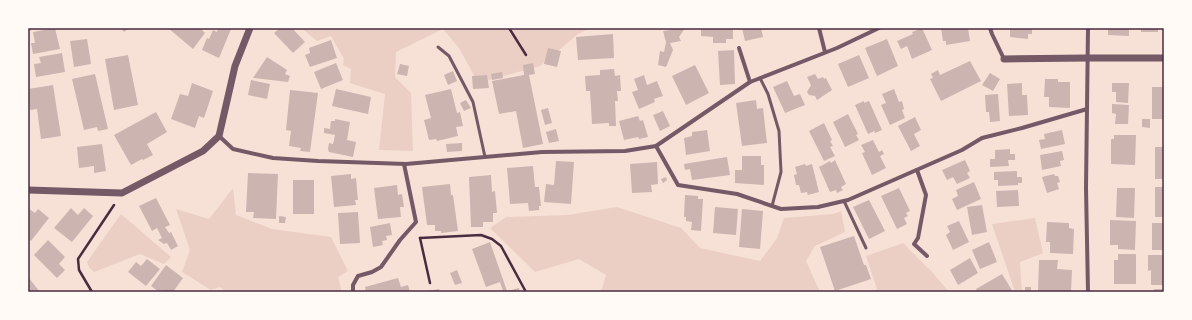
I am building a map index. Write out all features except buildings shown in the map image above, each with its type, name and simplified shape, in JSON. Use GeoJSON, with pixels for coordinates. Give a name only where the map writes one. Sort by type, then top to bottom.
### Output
{"type":"FeatureCollection","features":[{"type":"Feature","properties":{"kind":"street"},"geometry":{"type":"LineString","coordinates":[[28,190],[122,193],[203,151],[219,136],[235,66],[250,28]]}},
{"type":"Feature","properties":{"kind":"street"},"geometry":{"type":"LineString","coordinates":[[819,28],[825,52]]}},
{"type":"Feature","properties":{"kind":"street"},"geometry":{"type":"LineString","coordinates":[[219,136],[233,149],[273,158],[404,164],[542,152],[625,151],[656,146],[750,82],[825,52],[879,28]]}},
{"type":"Feature","properties":{"kind":"street"},"geometry":{"type":"LineString","coordinates":[[990,28],[1004,59],[1164,58]]}},
{"type":"Feature","properties":{"kind":"street"},"geometry":{"type":"LineString","coordinates":[[1088,28],[1086,188],[1088,292]]}},
{"type":"Feature","properties":{"kind":"street"},"geometry":{"type":"LineString","coordinates":[[739,48],[750,82]]}},
{"type":"Feature","properties":{"kind":"street"},"geometry":{"type":"LineString","coordinates":[[656,146],[678,185],[738,194],[781,209],[811,208],[844,201],[962,150],[982,138],[1087,109]]}},
{"type":"Feature","properties":{"kind":"street"},"geometry":{"type":"LineString","coordinates":[[353,292],[353,285],[358,276],[372,272],[381,267],[400,240],[416,222],[404,164]]}},
{"type":"Feature","properties":{"kind":"street"},"geometry":{"type":"LineString","coordinates":[[917,170],[926,195],[918,238],[914,244],[927,256]]}},
{"type":"Feature","properties":{"kind":"lane"},"geometry":{"type":"LineString","coordinates":[[438,47],[449,56],[473,102],[485,157]]}},
{"type":"Feature","properties":{"kind":"lane"},"geometry":{"type":"LineString","coordinates":[[760,78],[768,94],[779,132],[781,172],[772,206]]}},
{"type":"Feature","properties":{"kind":"lane"},"geometry":{"type":"LineString","coordinates":[[844,201],[866,248]]}},
{"type":"Feature","properties":{"kind":"path"},"geometry":{"type":"LineString","coordinates":[[509,28],[526,55]]}},
{"type":"Feature","properties":{"kind":"path"},"geometry":{"type":"LineString","coordinates":[[92,292],[79,270],[78,259],[122,193]]}},
{"type":"Feature","properties":{"kind":"path"},"geometry":{"type":"LineString","coordinates":[[416,222],[430,283]]}},
{"type":"Feature","properties":{"kind":"path"},"geometry":{"type":"LineString","coordinates":[[420,238],[481,235],[492,239],[500,246],[526,292]]}},
{"type":"Feature","properties":{"kind":"shaded area"},"geometry":{"type":"Polygon","coordinates":[[[301,28],[591,28],[578,34],[540,66],[478,83],[459,48],[443,29],[396,52],[395,77],[411,93],[413,151],[379,150],[385,94],[350,83],[351,69],[343,65],[344,59],[331,36],[317,41],[301,28]]]}},
{"type":"Feature","properties":{"kind":"shaded area"},"geometry":{"type":"Polygon","coordinates":[[[233,188],[236,215],[272,229],[331,237],[348,271],[338,277],[342,292],[226,292],[220,287],[211,290],[182,272],[190,250],[176,209],[209,219],[233,188]]]}},
{"type":"Feature","properties":{"kind":"shaded area"},"geometry":{"type":"Polygon","coordinates":[[[617,207],[681,228],[700,248],[760,261],[777,238],[784,218],[833,214],[841,211],[845,232],[815,246],[806,261],[820,292],[601,292],[606,275],[579,259],[535,272],[490,228],[506,217],[567,215],[617,207]]]}},
{"type":"Feature","properties":{"kind":"shaded area"},"geometry":{"type":"Polygon","coordinates":[[[121,214],[171,257],[164,264],[140,254],[94,272],[89,267],[87,262],[121,214]]]}},
{"type":"Feature","properties":{"kind":"shaded area"},"geometry":{"type":"Polygon","coordinates":[[[1035,218],[1043,253],[1020,262],[1022,292],[1015,292],[992,224],[1035,218]]]}},
{"type":"Feature","properties":{"kind":"shaded area"},"geometry":{"type":"Polygon","coordinates":[[[903,243],[933,273],[949,292],[872,292],[877,289],[866,256],[903,243]]]}}]}
